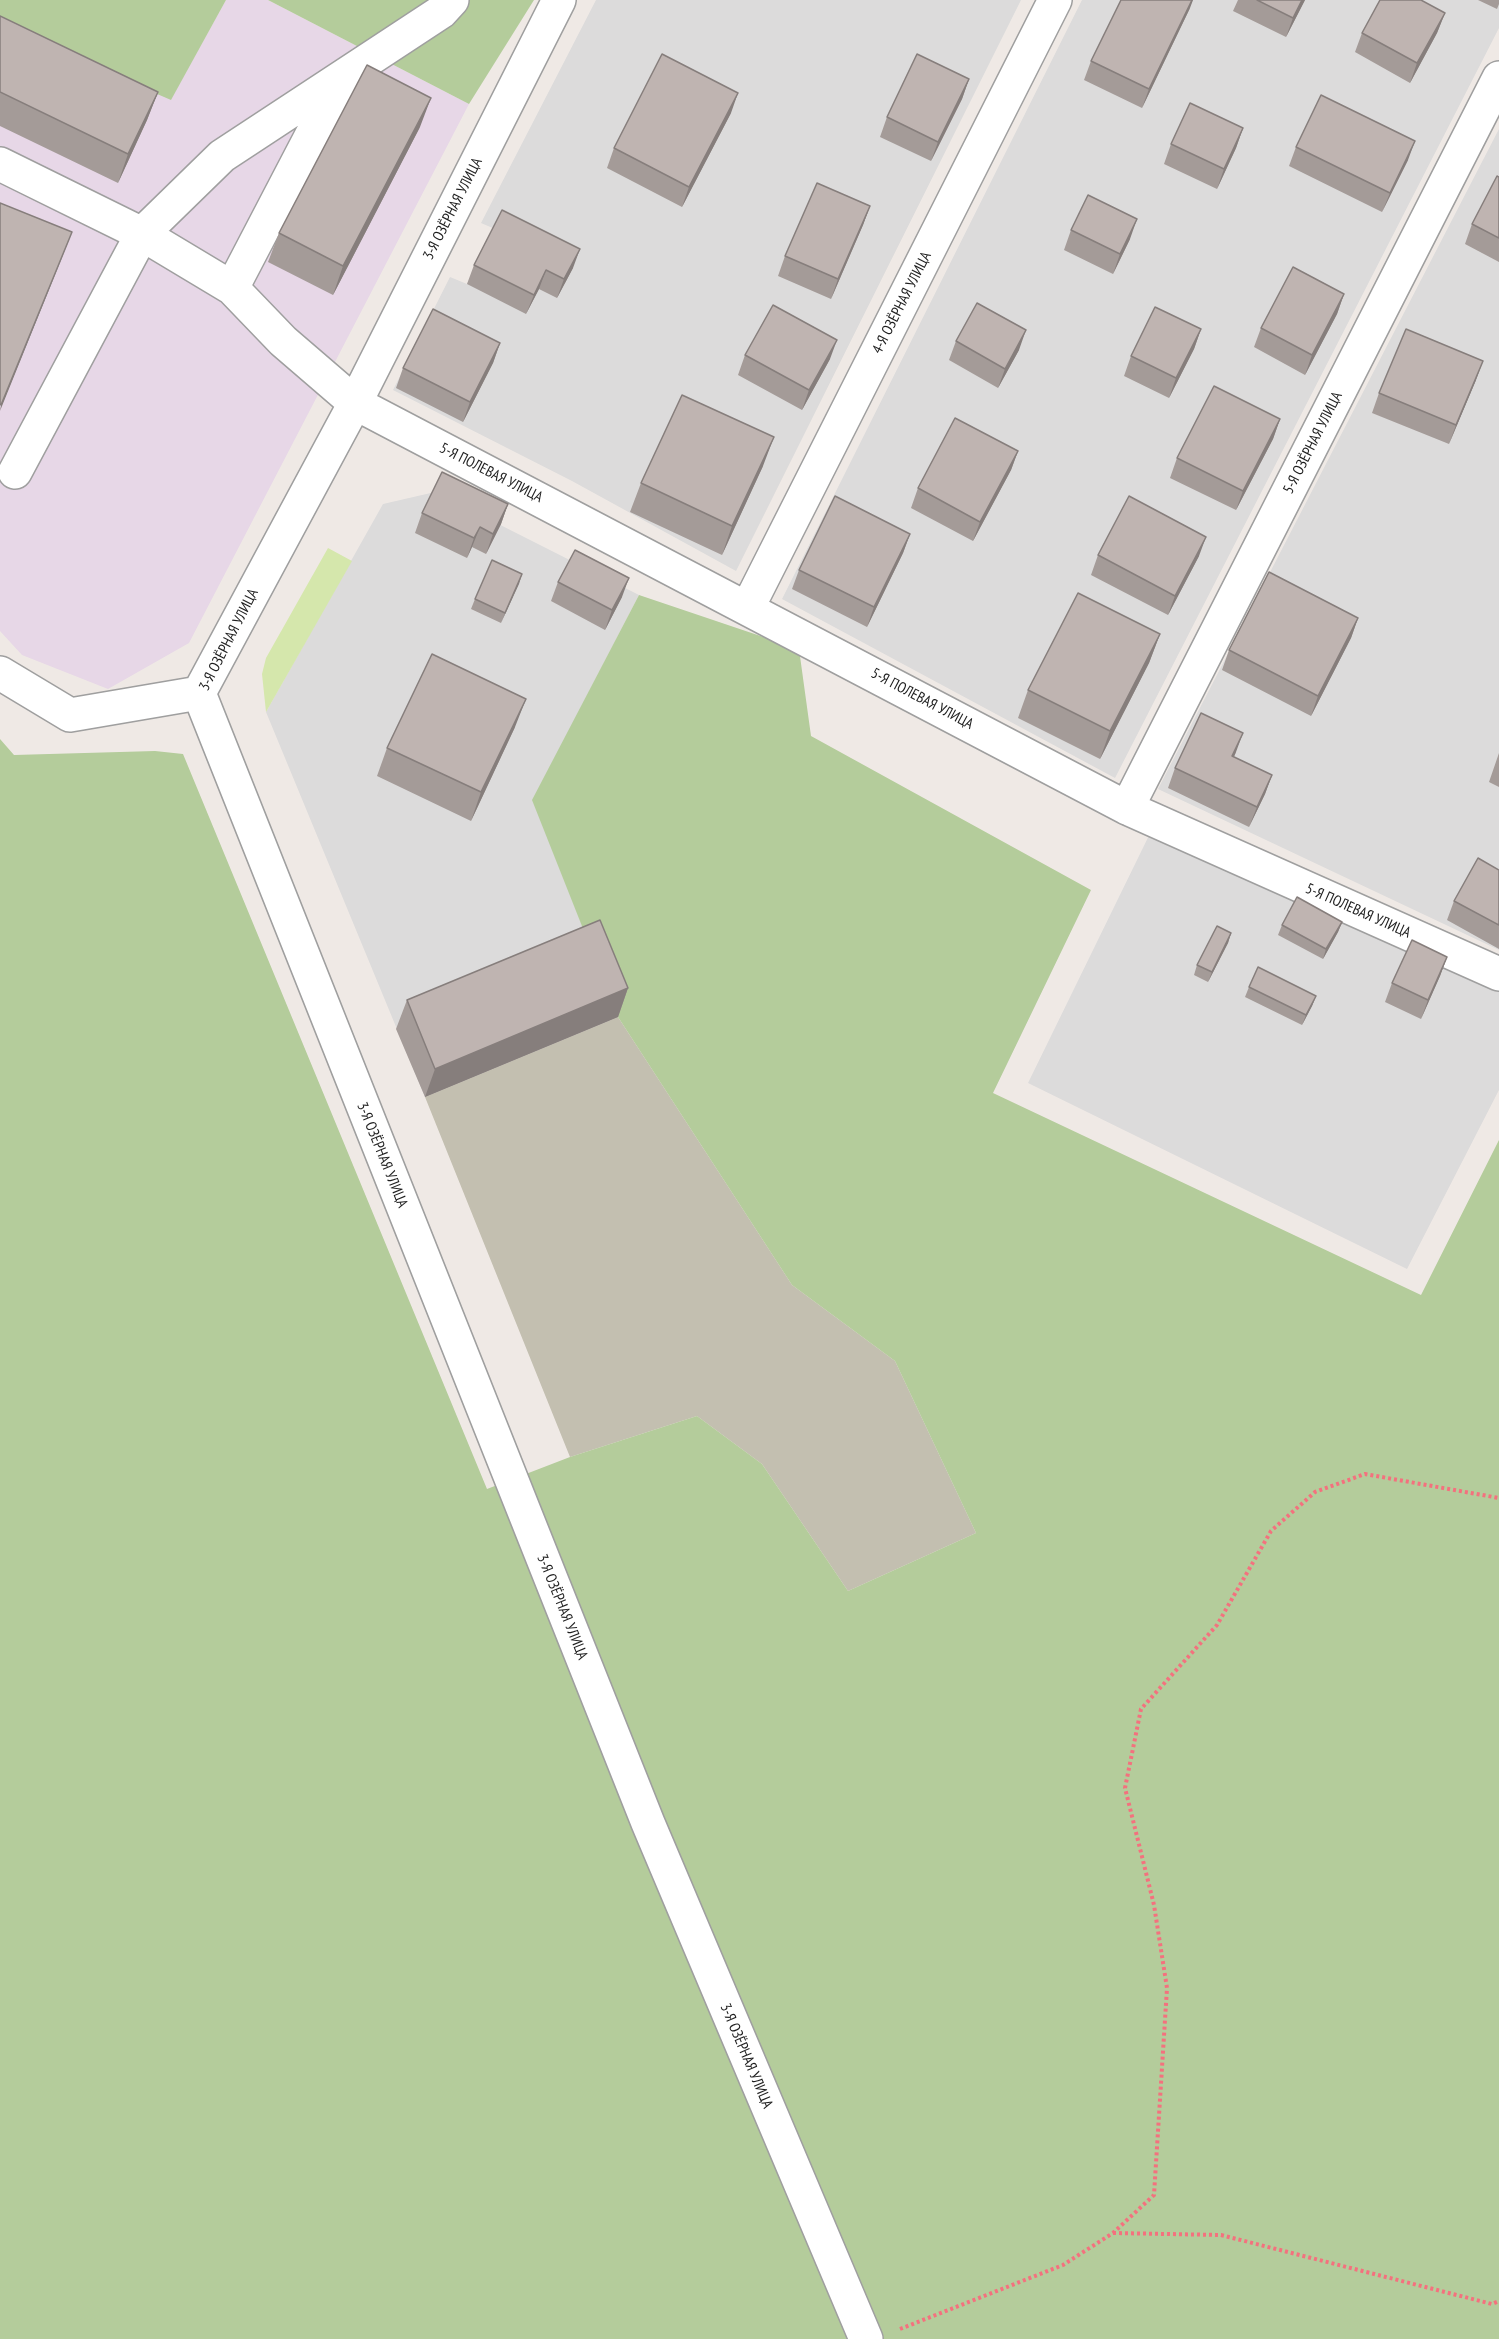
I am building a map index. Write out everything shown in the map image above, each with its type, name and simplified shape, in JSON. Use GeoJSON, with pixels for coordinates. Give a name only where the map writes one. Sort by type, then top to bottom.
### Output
{"type":"FeatureCollection","features":[{"type":"Feature","properties":{"kind":"street"},"geometry":{"type":"LineString","coordinates":[[15,472],[142,234],[222,156],[441,12],[452,0]]}},
{"type":"Feature","properties":{"kind":"street","name":"3-Я ОЗЁРНАЯ УЛИЦА"},"geometry":{"type":"LineString","coordinates":[[559,0],[355,403],[199,693],[648,1823],[881,2335]]}},
{"type":"Feature","properties":{"kind":"street","name":"4-Я ОЗЁРНАЯ УЛИЦА"},"geometry":{"type":"LineString","coordinates":[[748,607],[1055,0]]}},
{"type":"Feature","properties":{"kind":"street"},"geometry":{"type":"LineString","coordinates":[[232,288],[343,76]]}},
{"type":"Feature","properties":{"kind":"street","name":"5-Я ОЗЁРНАЯ УЛИЦА"},"geometry":{"type":"LineString","coordinates":[[1127,808],[1499,78]]}},
{"type":"Feature","properties":{"kind":"street","name":"5-Я ПОЛЕВАЯ УЛИЦА"},"geometry":{"type":"LineString","coordinates":[[0,164],[142,234],[232,288],[283,341],[355,403],[748,607],[1127,808],[1499,974]]}},
{"type":"Feature","properties":{"kind":"street"},"geometry":{"type":"LineString","coordinates":[[0,673],[70,715],[199,693]]}},
{"type":"Feature","properties":{"kind":"path"},"geometry":{"type":"LineString","coordinates":[[881,2335],[1063,2265],[1113,2233],[1154,2194],[1167,1988],[1154,1905],[1125,1788],[1141,1709],[1217,1625],[1271,1532],[1315,1492],[1365,1474],[1499,1498]]}},
{"type":"Feature","properties":{"kind":"path"},"geometry":{"type":"LineString","coordinates":[[1113,2233],[1221,2235],[1492,2304],[1499,2301]]}},
{"type":"Feature","properties":{"kind":"shaded area"},"geometry":{"type":"Polygon","coordinates":[[[226,0],[268,0],[469,104],[189,643],[108,689],[22,655],[0,631],[0,26],[171,99],[226,0]]]}},
{"type":"Feature","properties":{"kind":"shaded area"},"geometry":{"type":"Polygon","coordinates":[[[596,0],[1021,0],[736,571],[572,481],[393,390],[450,277],[467,284],[472,275],[495,229],[481,223],[596,0]]]}},
{"type":"Feature","properties":{"kind":"shaded area"},"geometry":{"type":"Polygon","coordinates":[[[1082,0],[1499,0],[1499,28],[1115,778],[782,599],[1082,0]]]}},
{"type":"Feature","properties":{"kind":"shaded area"},"geometry":{"type":"Polygon","coordinates":[[[1499,129],[1499,950],[1158,789],[1499,129]]]}},
{"type":"Feature","properties":{"kind":"shaded area"},"geometry":{"type":"Polygon","coordinates":[[[435,492],[639,595],[533,800],[618,1017],[425,1097],[266,712],[383,504],[435,492]]]}},
{"type":"Feature","properties":{"kind":"shaded area"},"geometry":{"type":"Polygon","coordinates":[[[1160,813],[1499,991],[1499,1090],[1407,1269],[1028,1083],[1160,813]]]}},
{"type":"Feature","properties":{"kind":"shaded area"},"geometry":{"type":"Polygon","coordinates":[[[618,1017],[792,1285],[895,1361],[976,1533],[848,1591],[762,1464],[697,1416],[570,1457],[425,1097],[618,1017]]]}},
{"type":"Feature","properties":{"kind":"green space"},"geometry":{"type":"Polygon","coordinates":[[[0,0],[226,0],[171,100],[0,26],[0,0]]]}},
{"type":"Feature","properties":{"kind":"green space"},"geometry":{"type":"Polygon","coordinates":[[[268,0],[534,0],[469,104],[268,0]]]}},
{"type":"Feature","properties":{"kind":"green space"},"geometry":{"type":"Polygon","coordinates":[[[328,548],[352,561],[266,712],[262,674],[266,658],[328,548]]]}},
{"type":"Feature","properties":{"kind":"green space"},"geometry":{"type":"Polygon","coordinates":[[[639,595],[799,649],[811,736],[1091,890],[993,1093],[1421,1295],[1499,1140],[1499,2339],[0,2339],[0,739],[14,755],[155,751],[183,754],[487,1489],[570,1457],[697,1416],[762,1464],[848,1591],[976,1533],[895,1361],[792,1285],[618,1017],[532,800],[639,595]]]}},
{"type":"Feature","properties":{"kind":"building"},"geometry":{"type":"Polygon","coordinates":[[[1121,0],[1192,0],[1149,89],[1091,61],[1121,0]]]}},
{"type":"Feature","properties":{"kind":"building"},"geometry":{"type":"Polygon","coordinates":[[[1257,0],[1302,0],[1293,18],[1257,0]]]}},
{"type":"Feature","properties":{"kind":"building"},"geometry":{"type":"Polygon","coordinates":[[[1380,0],[1421,0],[1445,13],[1417,63],[1362,33],[1380,0]]]}},
{"type":"Feature","properties":{"kind":"building"},"geometry":{"type":"Polygon","coordinates":[[[0,16],[158,92],[128,154],[0,92],[0,16]]]}},
{"type":"Feature","properties":{"kind":"building"},"geometry":{"type":"Polygon","coordinates":[[[662,54],[738,93],[689,187],[614,148],[662,54]]]}},
{"type":"Feature","properties":{"kind":"building"},"geometry":{"type":"Polygon","coordinates":[[[917,54],[969,79],[938,142],[887,117],[917,54]]]}},
{"type":"Feature","properties":{"kind":"building"},"geometry":{"type":"Polygon","coordinates":[[[367,65],[431,98],[343,266],[279,233],[367,65]]]}},
{"type":"Feature","properties":{"kind":"building"},"geometry":{"type":"Polygon","coordinates":[[[1321,95],[1415,141],[1390,193],[1296,147],[1321,95]]]}},
{"type":"Feature","properties":{"kind":"building"},"geometry":{"type":"Polygon","coordinates":[[[1190,103],[1243,128],[1224,169],[1171,144],[1190,103]]]}},
{"type":"Feature","properties":{"kind":"building"},"geometry":{"type":"Polygon","coordinates":[[[1497,176],[1499,177],[1499,238],[1472,224],[1497,176]]]}},
{"type":"Feature","properties":{"kind":"building"},"geometry":{"type":"Polygon","coordinates":[[[817,183],[870,206],[838,279],[785,256],[817,183]]]}},
{"type":"Feature","properties":{"kind":"building"},"geometry":{"type":"Polygon","coordinates":[[[1088,195],[1137,219],[1120,254],[1071,230],[1088,195]]]}},
{"type":"Feature","properties":{"kind":"building"},"geometry":{"type":"Polygon","coordinates":[[[0,203],[72,232],[1,405],[0,404],[0,203]]]}},
{"type":"Feature","properties":{"kind":"building"},"geometry":{"type":"Polygon","coordinates":[[[502,210],[580,249],[564,279],[546,270],[534,295],[474,265],[502,210]]]}},
{"type":"Feature","properties":{"kind":"building"},"geometry":{"type":"Polygon","coordinates":[[[1293,267],[1344,294],[1312,355],[1261,328],[1293,267]]]}},
{"type":"Feature","properties":{"kind":"building"},"geometry":{"type":"Polygon","coordinates":[[[977,303],[1026,330],[1005,369],[956,341],[977,303]]]}},
{"type":"Feature","properties":{"kind":"building"},"geometry":{"type":"Polygon","coordinates":[[[773,305],[837,340],[809,390],[745,355],[773,305]]]}},
{"type":"Feature","properties":{"kind":"building"},"geometry":{"type":"Polygon","coordinates":[[[1155,307],[1201,329],[1176,378],[1131,356],[1155,307]]]}},
{"type":"Feature","properties":{"kind":"building"},"geometry":{"type":"Polygon","coordinates":[[[433,309],[500,343],[470,402],[403,368],[433,309]]]}},
{"type":"Feature","properties":{"kind":"building"},"geometry":{"type":"Polygon","coordinates":[[[1406,329],[1483,361],[1456,425],[1379,393],[1406,329]]]}},
{"type":"Feature","properties":{"kind":"building"},"geometry":{"type":"Polygon","coordinates":[[[1214,386],[1280,419],[1243,491],[1177,458],[1214,386]]]}},
{"type":"Feature","properties":{"kind":"building"},"geometry":{"type":"Polygon","coordinates":[[[682,395],[774,437],[732,526],[641,483],[682,395]]]}},
{"type":"Feature","properties":{"kind":"building"},"geometry":{"type":"Polygon","coordinates":[[[955,418],[1018,451],[980,522],[918,488],[955,418]]]}},
{"type":"Feature","properties":{"kind":"building"},"geometry":{"type":"Polygon","coordinates":[[[442,472],[508,504],[493,534],[480,527],[474,538],[422,513],[442,472]]]}},
{"type":"Feature","properties":{"kind":"building"},"geometry":{"type":"Polygon","coordinates":[[[835,496],[910,534],[874,607],[799,570],[835,496]]]}},
{"type":"Feature","properties":{"kind":"building"},"geometry":{"type":"Polygon","coordinates":[[[1129,496],[1206,537],[1175,596],[1098,555],[1129,496]]]}},
{"type":"Feature","properties":{"kind":"building"},"geometry":{"type":"Polygon","coordinates":[[[575,550],[629,578],[612,610],[558,582],[575,550]]]}},
{"type":"Feature","properties":{"kind":"building"},"geometry":{"type":"Polygon","coordinates":[[[492,560],[522,574],[505,613],[475,599],[492,560]]]}},
{"type":"Feature","properties":{"kind":"building"},"geometry":{"type":"Polygon","coordinates":[[[1269,572],[1358,618],[1318,696],[1229,650],[1269,572]]]}},
{"type":"Feature","properties":{"kind":"building"},"geometry":{"type":"Polygon","coordinates":[[[1078,593],[1160,634],[1110,731],[1028,690],[1078,593]]]}},
{"type":"Feature","properties":{"kind":"building"},"geometry":{"type":"Polygon","coordinates":[[[432,654],[526,699],[481,792],[387,748],[432,654]]]}},
{"type":"Feature","properties":{"kind":"building"},"geometry":{"type":"Polygon","coordinates":[[[1201,713],[1243,733],[1232,756],[1272,775],[1257,807],[1175,768],[1201,713]]]}},
{"type":"Feature","properties":{"kind":"building"},"geometry":{"type":"Polygon","coordinates":[[[1478,858],[1499,870],[1499,925],[1454,901],[1478,858]]]}},
{"type":"Feature","properties":{"kind":"building"},"geometry":{"type":"Polygon","coordinates":[[[1297,897],[1342,922],[1326,949],[1282,925],[1297,897]]]}},
{"type":"Feature","properties":{"kind":"building"},"geometry":{"type":"Polygon","coordinates":[[[600,920],[628,988],[435,1069],[407,1000],[600,920]]]}},
{"type":"Feature","properties":{"kind":"building"},"geometry":{"type":"Polygon","coordinates":[[[1217,926],[1231,933],[1212,972],[1197,965],[1217,926]]]}},
{"type":"Feature","properties":{"kind":"building"},"geometry":{"type":"Polygon","coordinates":[[[1412,940],[1447,957],[1428,1000],[1392,983],[1412,940]]]}},
{"type":"Feature","properties":{"kind":"building"},"geometry":{"type":"Polygon","coordinates":[[[1258,967],[1316,996],[1306,1015],[1249,987],[1258,967]]]}}]}
